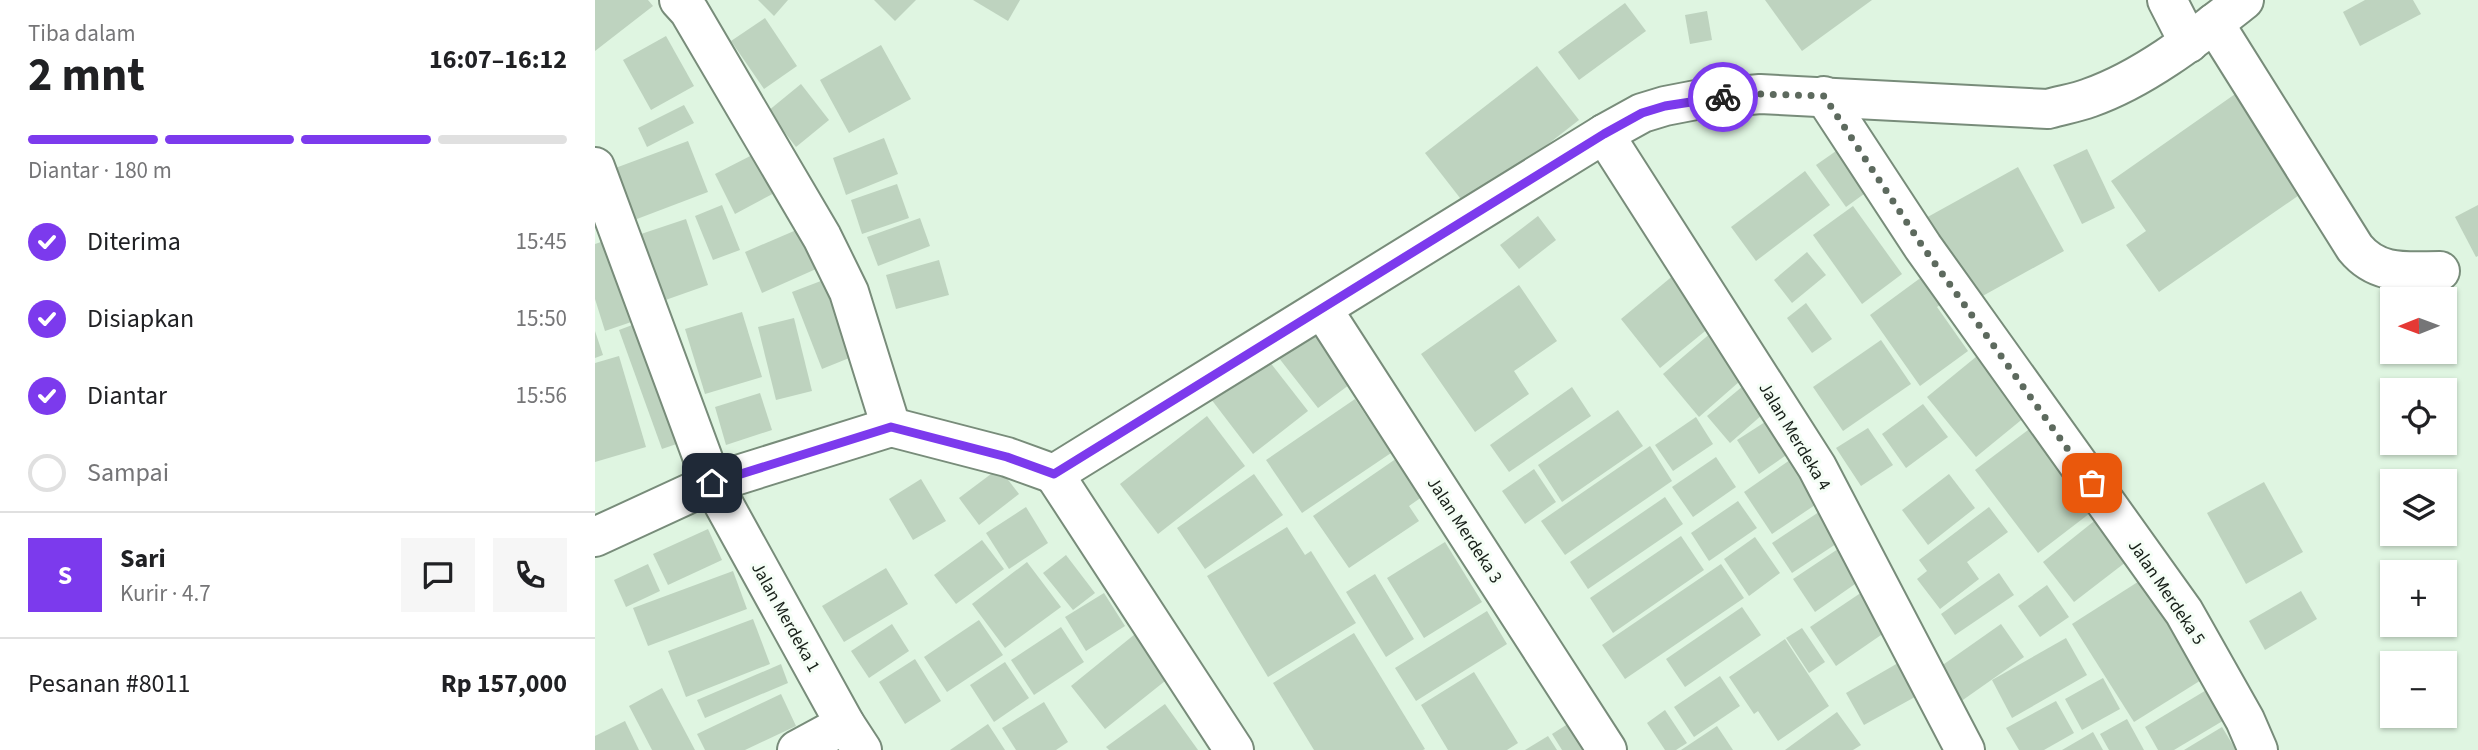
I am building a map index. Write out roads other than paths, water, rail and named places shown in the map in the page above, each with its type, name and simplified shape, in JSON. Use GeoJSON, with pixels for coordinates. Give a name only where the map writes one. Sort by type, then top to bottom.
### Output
{"type":"FeatureCollection","features":[{"type":"Feature","properties":{"kind":"street"},"geometry":{"type":"LineString","coordinates":[[2167,0],[2202,33],[2362,257],[2383,269],[2440,271]]}},
{"type":"Feature","properties":{"kind":"street"},"geometry":{"type":"LineString","coordinates":[[1054,474],[1642,113],[1696,100],[1760,94],[2048,109],[2115,87],[2202,33],[2244,0]]}},
{"type":"Feature","properties":{"kind":"street"},"geometry":{"type":"LineString","coordinates":[[689,4],[822,237],[849,292],[891,427]]}},
{"type":"Feature","properties":{"kind":"street","name":"Jalan Merdeka 5"},"geometry":{"type":"LineString","coordinates":[[1824,96],[1923,247],[2184,612],[2259,750]]}},
{"type":"Feature","properties":{"kind":"street","name":"Jalan Merdeka 4"},"geometry":{"type":"LineString","coordinates":[[1604,134],[1817,467],[1965,750]]}},
{"type":"Feature","properties":{"kind":"street","name":"Jalan Merdeka 1"},"geometry":{"type":"LineString","coordinates":[[595,167],[606,227],[712,483],[854,737]]}},
{"type":"Feature","properties":{"kind":"street","name":"Jalan Merdeka 3"},"geometry":{"type":"LineString","coordinates":[[1322,310],[1607,750]]}},
{"type":"Feature","properties":{"kind":"street"},"geometry":{"type":"LineString","coordinates":[[595,537],[712,483],[891,427],[1007,457],[1054,474],[1234,750]]}},
{"type":"Feature","properties":{"kind":"street"},"geometry":{"type":"LineString","coordinates":[[797,750],[854,737]]}}]}
